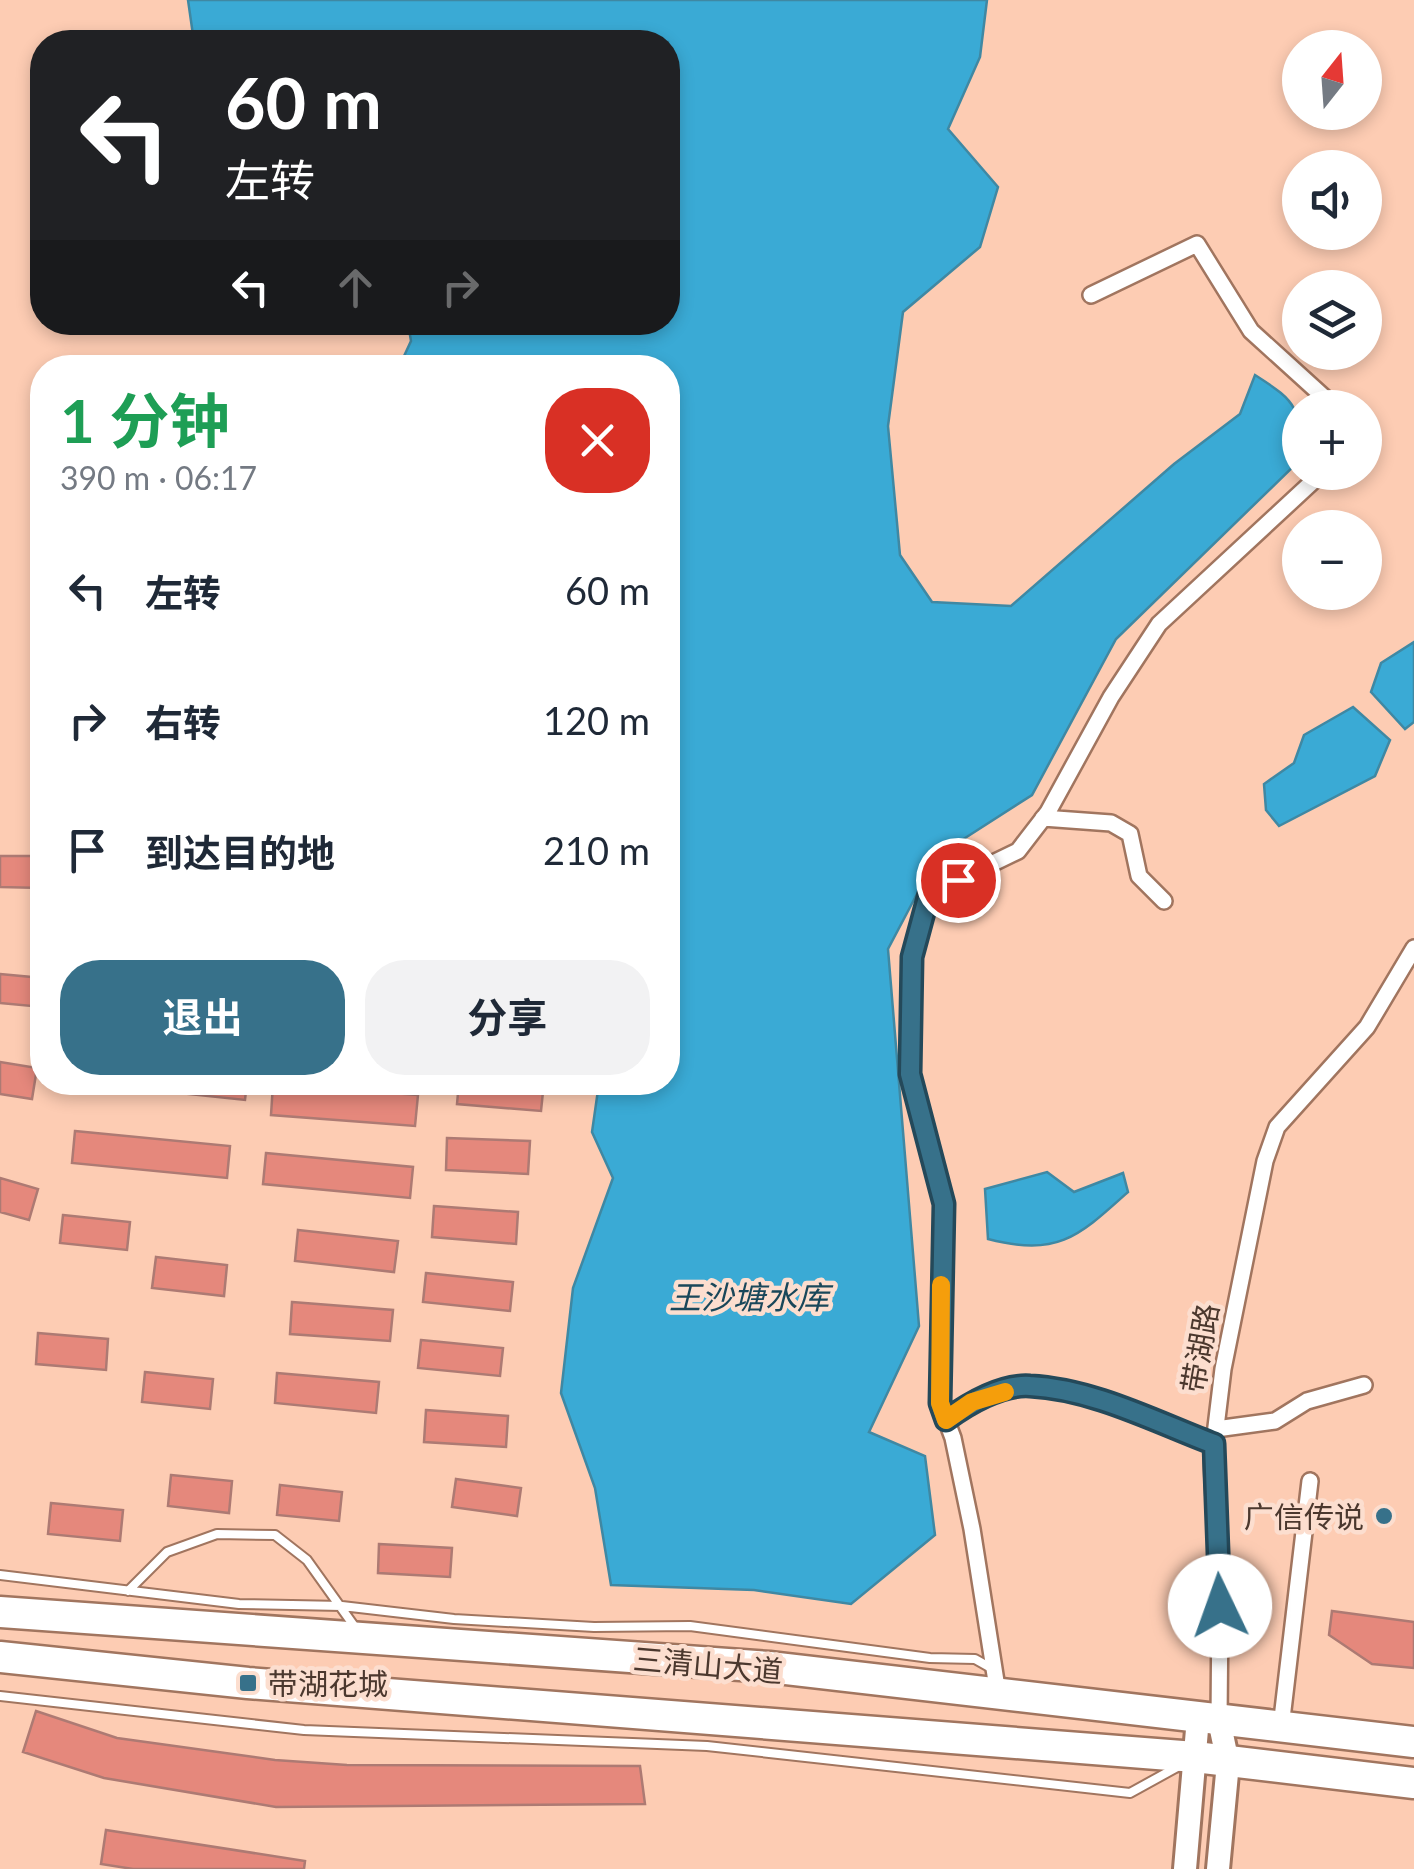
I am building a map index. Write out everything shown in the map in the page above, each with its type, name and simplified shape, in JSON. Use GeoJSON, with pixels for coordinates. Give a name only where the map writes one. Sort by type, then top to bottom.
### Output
{"type":"FeatureCollection","features":[{"type":"Feature","properties":{"kind":"highway","name":"三清山大道"},"geometry":{"type":"LineString","coordinates":[[0,1612],[996,1682],[1209,1719],[1414,1742]]}},
{"type":"Feature","properties":{"kind":"highway","name":"三清山大道"},"geometry":{"type":"LineString","coordinates":[[0,1657],[248,1683],[1195,1757],[1414,1783]]}},
{"type":"Feature","properties":{"kind":"main road","name":"带湖路"},"geometry":{"type":"LineString","coordinates":[[1185,1869],[1195,1757],[1209,1719]]}},
{"type":"Feature","properties":{"kind":"main road","name":"带湖路"},"geometry":{"type":"LineString","coordinates":[[1209,1719],[1228,1762],[1218,1869]]}},
{"type":"Feature","properties":{"kind":"street"},"geometry":{"type":"LineString","coordinates":[[1092,295],[1196,244],[1251,331],[1316,390]]}},
{"type":"Feature","properties":{"kind":"street"},"geometry":{"type":"LineString","coordinates":[[996,1682],[972,1529],[940,1403],[944,1204],[910,1074],[912,957],[929,894],[1018,851],[1043,818],[1111,697],[1159,624],[1304,490]]}},
{"type":"Feature","properties":{"kind":"street"},"geometry":{"type":"LineString","coordinates":[[1043,818],[1111,822],[1130,834],[1140,876],[1164,900]]}},
{"type":"Feature","properties":{"kind":"street","name":"带湖路"},"geometry":{"type":"LineString","coordinates":[[1209,1719],[1215,1437],[1223,1369],[1266,1161],[1278,1127],[1367,1027],[1414,948]]}},
{"type":"Feature","properties":{"kind":"street"},"geometry":{"type":"LineString","coordinates":[[946,1420],[972,1402],[1028,1385],[1106,1402],[1215,1437],[1275,1421],[1306,1400],[1364,1385]]}},
{"type":"Feature","properties":{"kind":"street"},"geometry":{"type":"LineString","coordinates":[[1281,1727],[1310,1481]]}},
{"type":"Feature","properties":{"kind":"lane"},"geometry":{"type":"LineString","coordinates":[[128,1591],[167,1552],[218,1534],[275,1536],[307,1560],[362,1638]]}},
{"type":"Feature","properties":{"kind":"lane"},"geometry":{"type":"LineString","coordinates":[[0,1575],[239,1604],[342,1606],[514,1622],[690,1626],[930,1658],[976,1659],[996,1682]]}},
{"type":"Feature","properties":{"kind":"lane"},"geometry":{"type":"LineString","coordinates":[[0,1696],[304,1730],[706,1746],[1130,1793],[1195,1757]]}},
{"type":"Feature","properties":{"kind":"water","name":"王沙塘水库"},"geometry":{"type":"Polygon","coordinates":[[[188,0],[987,0],[980,57],[948,129],[998,187],[980,247],[903,312],[888,426],[900,555],[932,602],[1011,606],[1174,464],[1240,414],[1255,375],[1282,394],[1282,478],[1116,639],[1032,795],[937,856],[888,949],[919,1326],[869,1432],[925,1456],[935,1535],[851,1604],[754,1590],[611,1585],[595,1488],[561,1393],[573,1288],[613,1178],[592,1132],[597,1095],[680,1095],[680,355],[405,355],[410,335],[680,335],[680,30],[192,30],[188,0]]]}},
{"type":"Feature","properties":{"kind":"water"},"geometry":{"type":"Polygon","coordinates":[[[1414,642],[1414,722],[1405,729],[1371,692],[1381,663],[1414,642]]]}},
{"type":"Feature","properties":{"kind":"water"},"geometry":{"type":"Polygon","coordinates":[[[1353,707],[1390,740],[1375,776],[1279,826],[1266,810],[1264,784],[1294,763],[1304,735],[1353,707]]]}},
{"type":"Feature","properties":{"kind":"water"},"geometry":{"type":"Polygon","coordinates":[[[1047,1172],[1074,1192],[1123,1173],[1128,1192],[1095,1221],[1065,1239],[1032,1246],[988,1239],[985,1189],[1047,1172]]]}},
{"type":"Feature","properties":{"kind":"building"},"geometry":{"type":"Polygon","coordinates":[[[0,856],[30,856],[30,888],[0,887],[0,856]]]}},
{"type":"Feature","properties":{"kind":"building"},"geometry":{"type":"Polygon","coordinates":[[[0,974],[30,977],[30,1006],[0,1003],[0,974]]]}},
{"type":"Feature","properties":{"kind":"building"},"geometry":{"type":"Polygon","coordinates":[[[0,1062],[30,1067],[32,1099],[0,1094],[0,1062]]]}},
{"type":"Feature","properties":{"kind":"building"},"geometry":{"type":"Polygon","coordinates":[[[198,1095],[246,1095],[245,1100],[198,1095]]]}},
{"type":"Feature","properties":{"kind":"building"},"geometry":{"type":"Polygon","coordinates":[[[272,1095],[418,1095],[415,1126],[271,1115],[272,1095]]]}},
{"type":"Feature","properties":{"kind":"building"},"geometry":{"type":"Polygon","coordinates":[[[458,1095],[543,1095],[541,1111],[457,1104],[458,1095]]]}},
{"type":"Feature","properties":{"kind":"building"},"geometry":{"type":"Polygon","coordinates":[[[75,1131],[230,1146],[227,1178],[72,1163],[75,1131]]]}},
{"type":"Feature","properties":{"kind":"building"},"geometry":{"type":"Polygon","coordinates":[[[447,1138],[530,1141],[528,1174],[446,1170],[447,1138]]]}},
{"type":"Feature","properties":{"kind":"building"},"geometry":{"type":"Polygon","coordinates":[[[266,1153],[413,1167],[410,1198],[263,1184],[266,1153]]]}},
{"type":"Feature","properties":{"kind":"building"},"geometry":{"type":"Polygon","coordinates":[[[0,1178],[38,1189],[29,1220],[0,1212],[0,1178]]]}},
{"type":"Feature","properties":{"kind":"building"},"geometry":{"type":"Polygon","coordinates":[[[434,1206],[518,1212],[516,1244],[432,1237],[434,1206]]]}},
{"type":"Feature","properties":{"kind":"building"},"geometry":{"type":"Polygon","coordinates":[[[63,1215],[130,1222],[127,1250],[60,1243],[63,1215]]]}},
{"type":"Feature","properties":{"kind":"building"},"geometry":{"type":"Polygon","coordinates":[[[298,1230],[398,1241],[394,1272],[295,1261],[298,1230]]]}},
{"type":"Feature","properties":{"kind":"building"},"geometry":{"type":"Polygon","coordinates":[[[156,1257],[227,1265],[224,1296],[152,1288],[156,1257]]]}},
{"type":"Feature","properties":{"kind":"building"},"geometry":{"type":"Polygon","coordinates":[[[426,1273],[513,1282],[510,1311],[423,1302],[426,1273]]]}},
{"type":"Feature","properties":{"kind":"building"},"geometry":{"type":"Polygon","coordinates":[[[292,1302],[393,1310],[390,1341],[290,1334],[292,1302]]]}},
{"type":"Feature","properties":{"kind":"building"},"geometry":{"type":"Polygon","coordinates":[[[38,1333],[108,1339],[106,1370],[36,1364],[38,1333]]]}},
{"type":"Feature","properties":{"kind":"building"},"geometry":{"type":"Polygon","coordinates":[[[421,1340],[503,1348],[500,1376],[418,1368],[421,1340]]]}},
{"type":"Feature","properties":{"kind":"building"},"geometry":{"type":"Polygon","coordinates":[[[145,1372],[213,1379],[210,1409],[142,1402],[145,1372]]]}},
{"type":"Feature","properties":{"kind":"building"},"geometry":{"type":"Polygon","coordinates":[[[277,1373],[379,1382],[376,1413],[275,1403],[277,1373]]]}},
{"type":"Feature","properties":{"kind":"building"},"geometry":{"type":"Polygon","coordinates":[[[426,1410],[508,1416],[506,1447],[424,1442],[426,1410]]]}},
{"type":"Feature","properties":{"kind":"building"},"geometry":{"type":"Polygon","coordinates":[[[171,1475],[232,1481],[229,1513],[168,1506],[171,1475]]]}},
{"type":"Feature","properties":{"kind":"building"},"geometry":{"type":"Polygon","coordinates":[[[456,1479],[521,1488],[517,1516],[452,1507],[456,1479]]]}},
{"type":"Feature","properties":{"kind":"building"},"geometry":{"type":"Polygon","coordinates":[[[280,1485],[342,1492],[339,1521],[277,1515],[280,1485]]]}},
{"type":"Feature","properties":{"kind":"building"},"geometry":{"type":"Polygon","coordinates":[[[51,1503],[123,1510],[120,1541],[48,1534],[51,1503]]]}},
{"type":"Feature","properties":{"kind":"building"},"geometry":{"type":"Polygon","coordinates":[[[379,1544],[452,1548],[450,1577],[378,1573],[379,1544]]]}},
{"type":"Feature","properties":{"kind":"building"},"geometry":{"type":"Polygon","coordinates":[[[1332,1611],[1414,1622],[1414,1668],[1372,1664],[1329,1635],[1332,1611]]]}},
{"type":"Feature","properties":{"kind":"building"},"geometry":{"type":"Polygon","coordinates":[[[36,1711],[117,1738],[275,1760],[347,1765],[640,1766],[645,1804],[276,1807],[104,1778],[23,1752],[36,1711]]]}},
{"type":"Feature","properties":{"kind":"building"},"geometry":{"type":"Polygon","coordinates":[[[106,1830],[305,1861],[304,1869],[133,1869],[101,1864],[106,1830]]]}},
{"type":"Feature","properties":{"kind":"slow traffic"},"geometry":{"type":"LineString","coordinates":[[941,1285],[940,1403],[946,1420],[972,1402],[1005,1392]]}},
{"type":"Feature","properties":{"kind":"place","name":"广信传说"},"geometry":{"type":"Point","coordinates":[1384,1516]}},
{"type":"Feature","properties":{"kind":"place","name":"带湖花城"},"geometry":{"type":"Point","coordinates":[248,1683]}},
{"type":"Feature","properties":{"kind":"route"},"geometry":{"type":"LineString","coordinates":[[958,880],[929,894],[912,957],[910,1074],[944,1204],[940,1403],[946,1420],[972,1402],[1028,1385],[1106,1402],[1214,1444],[1220,1606]]}}]}
